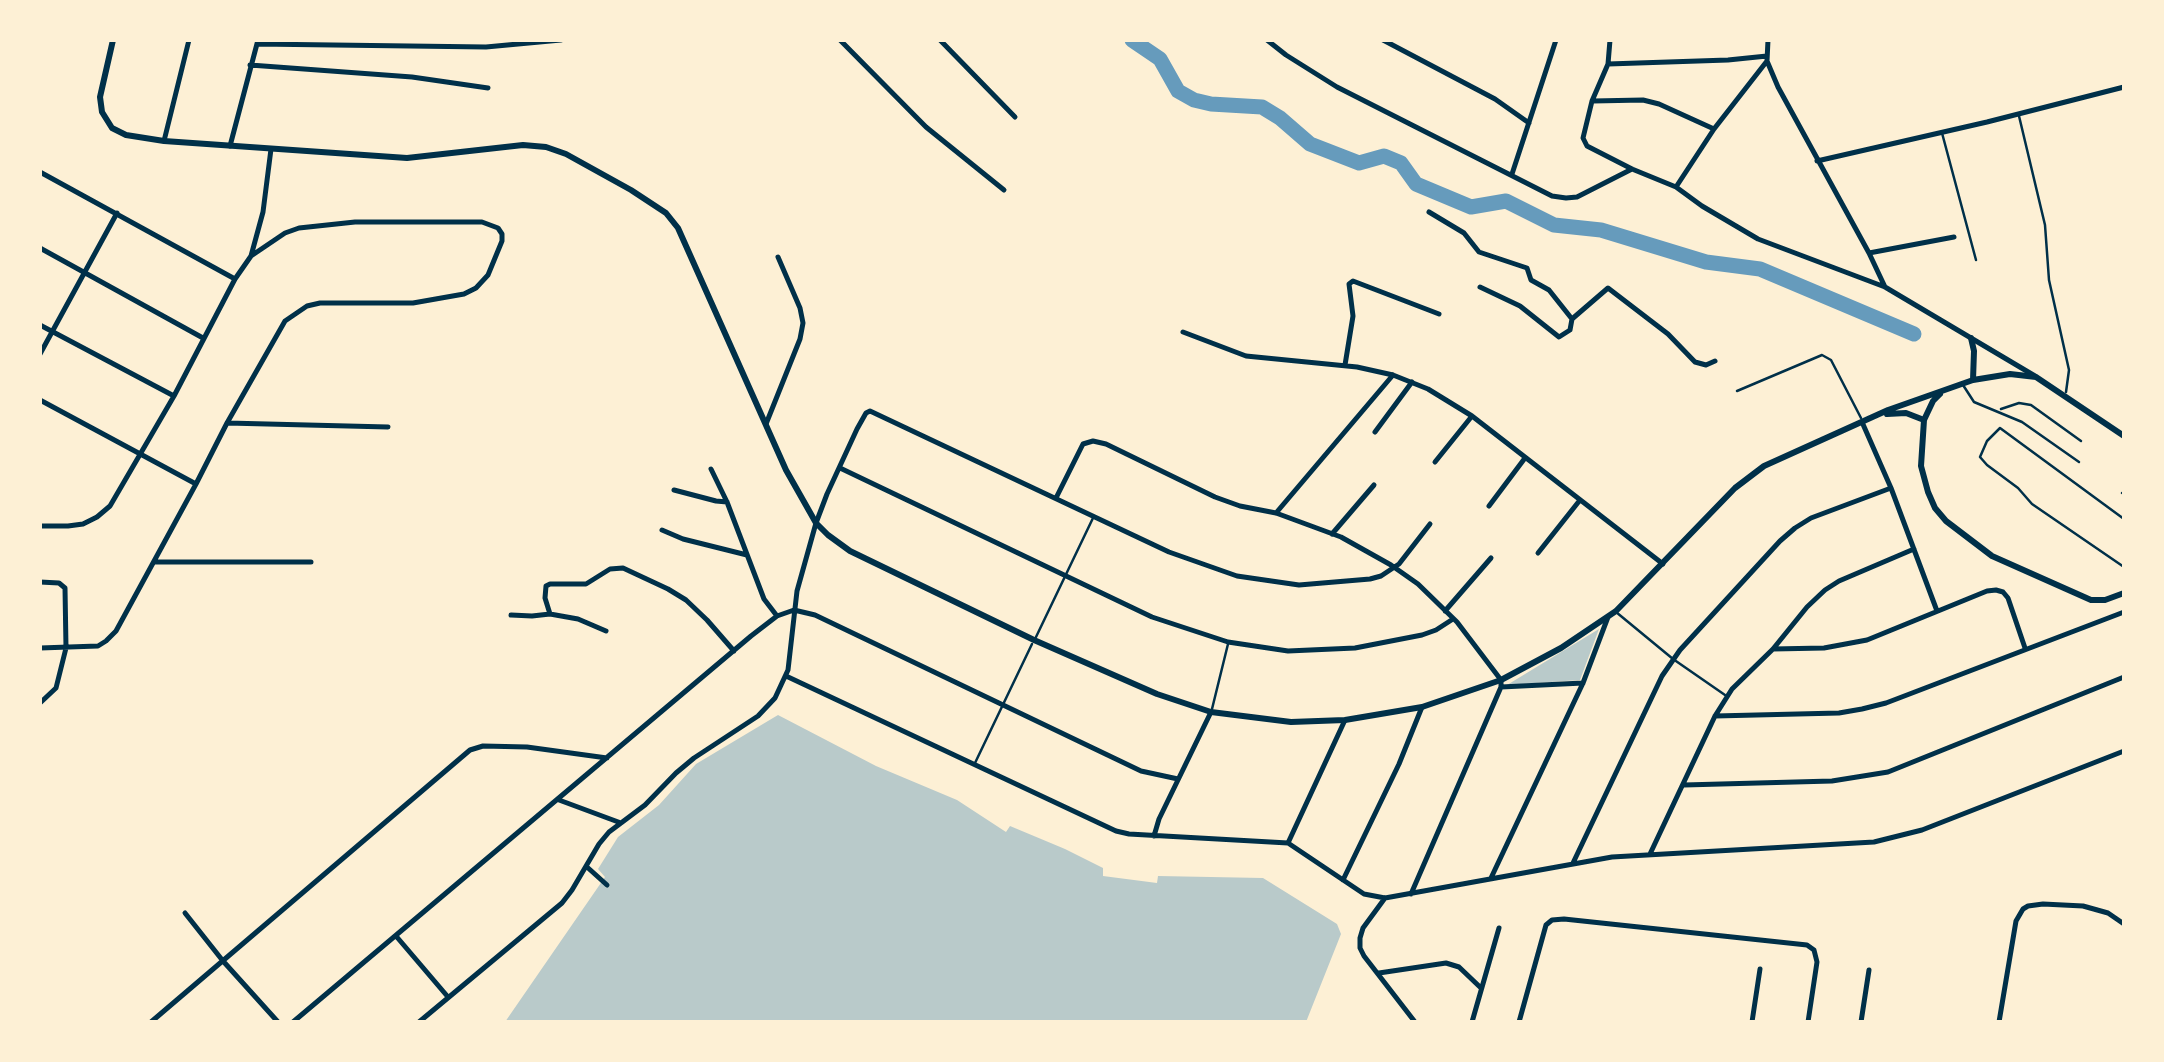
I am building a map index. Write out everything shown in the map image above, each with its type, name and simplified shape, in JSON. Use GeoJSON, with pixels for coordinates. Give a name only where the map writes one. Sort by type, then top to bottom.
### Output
{"type":"FeatureCollection","features":[{"type":"Feature","properties":{"kind":"street"},"geometry":{"type":"LineString","coordinates":[[113,40],[100,97],[102,112],[112,128],[126,135],[406,158],[523,145],[546,147],[631,190],[666,214],[678,228],[786,470],[816,523],[850,551],[1034,640],[1157,694],[1211,712],[1291,722],[1345,720],[1422,707],[1501,684],[1612,614],[1735,488],[1777,458],[1973,380],[2010,374],[2036,376]]}},
{"type":"Feature","properties":{"kind":"street"},"geometry":{"type":"LineString","coordinates":[[164,141],[189,40]]}},
{"type":"Feature","properties":{"kind":"street"},"geometry":{"type":"LineString","coordinates":[[230,146],[257,42],[486,47],[562,40]]}},
{"type":"Feature","properties":{"kind":"street"},"geometry":{"type":"LineString","coordinates":[[840,40],[926,126],[1004,190]]}},
{"type":"Feature","properties":{"kind":"street"},"geometry":{"type":"LineString","coordinates":[[940,40],[1015,116]]}},
{"type":"Feature","properties":{"kind":"street"},"geometry":{"type":"LineString","coordinates":[[1268,40],[1337,86],[1552,196],[1577,197],[1632,169]]}},
{"type":"Feature","properties":{"kind":"street"},"geometry":{"type":"LineString","coordinates":[[1383,40],[1495,99],[1529,123]]}},
{"type":"Feature","properties":{"kind":"street"},"geometry":{"type":"LineString","coordinates":[[1512,174],[1556,40]]}},
{"type":"Feature","properties":{"kind":"street"},"geometry":{"type":"LineString","coordinates":[[1610,40],[1608,64],[1592,101],[1584,143],[1676,187],[1758,238],[1885,287],[2036,376],[2124,436]]}},
{"type":"Feature","properties":{"kind":"street"},"geometry":{"type":"LineString","coordinates":[[1768,40],[1767,58],[1885,287]]}},
{"type":"Feature","properties":{"kind":"street"},"geometry":{"type":"LineString","coordinates":[[1608,64],[1767,58]]}},
{"type":"Feature","properties":{"kind":"street"},"geometry":{"type":"LineString","coordinates":[[1676,187],[1767,58]]}},
{"type":"Feature","properties":{"kind":"street"},"geometry":{"type":"LineString","coordinates":[[250,65],[412,77],[488,88]]}},
{"type":"Feature","properties":{"kind":"street"},"geometry":{"type":"LineString","coordinates":[[1817,160],[2124,86]]}},
{"type":"Feature","properties":{"kind":"street"},"geometry":{"type":"LineString","coordinates":[[1592,101],[1644,100],[1714,130]]}},
{"type":"Feature","properties":{"kind":"street"},"geometry":{"type":"LineString","coordinates":[[251,256],[263,212],[271,149]]}},
{"type":"Feature","properties":{"kind":"street"},"geometry":{"type":"LineString","coordinates":[[40,172],[235,278]]}},
{"type":"Feature","properties":{"kind":"street"},"geometry":{"type":"LineString","coordinates":[[40,354],[117,212]]}},
{"type":"Feature","properties":{"kind":"street"},"geometry":{"type":"LineString","coordinates":[[1429,212],[1464,233],[1479,252],[1527,268],[1531,280],[1548,290],[1572,319]]}},
{"type":"Feature","properties":{"kind":"street"},"geometry":{"type":"LineString","coordinates":[[40,526],[68,526],[97,517],[110,506],[174,396],[235,278],[251,256],[286,233],[354,222],[482,222],[498,228],[502,234],[488,275],[464,294],[412,303],[320,303],[294,314],[280,327],[116,631],[98,646],[40,648]]}},
{"type":"Feature","properties":{"kind":"street"},"geometry":{"type":"LineString","coordinates":[[1870,253],[1954,237]]}},
{"type":"Feature","properties":{"kind":"street"},"geometry":{"type":"LineString","coordinates":[[40,248],[203,338]]}},
{"type":"Feature","properties":{"kind":"street"},"geometry":{"type":"LineString","coordinates":[[766,424],[803,323],[778,257]]}},
{"type":"Feature","properties":{"kind":"street"},"geometry":{"type":"LineString","coordinates":[[1344,366],[1353,316],[1349,284],[1353,281],[1439,314]]}},
{"type":"Feature","properties":{"kind":"street"},"geometry":{"type":"LineString","coordinates":[[1480,287],[1520,306],[1559,338],[1570,330],[1572,319],[1608,288],[1668,334],[1695,362],[1706,365],[1715,361]]}},
{"type":"Feature","properties":{"kind":"street"},"geometry":{"type":"LineString","coordinates":[[40,325],[174,396]]}},
{"type":"Feature","properties":{"kind":"street"},"geometry":{"type":"LineString","coordinates":[[1183,332],[1246,356],[1393,375],[1444,397],[1662,564]]}},
{"type":"Feature","properties":{"kind":"street"},"geometry":{"type":"LineString","coordinates":[[1971,338],[1973,380]]}},
{"type":"Feature","properties":{"kind":"street"},"geometry":{"type":"LineString","coordinates":[[1276,513],[1393,375]]}},
{"type":"Feature","properties":{"kind":"street"},"geometry":{"type":"LineString","coordinates":[[1376,432],[1412,382]]}},
{"type":"Feature","properties":{"kind":"street"},"geometry":{"type":"LineString","coordinates":[[1941,393],[1924,420],[1921,466],[1935,508],[1992,556],[2091,600],[2124,594]]}},
{"type":"Feature","properties":{"kind":"street"},"geometry":{"type":"LineString","coordinates":[[40,400],[196,484]]}},
{"type":"Feature","properties":{"kind":"street"},"geometry":{"type":"LineString","coordinates":[[419,1022],[562,903],[603,838],[694,758],[758,716],[774,698],[786,676],[794,610],[816,523],[862,418],[870,411],[1188,560],[1252,580],[1299,584],[1370,579],[1394,567],[1430,524]]}},
{"type":"Feature","properties":{"kind":"street"},"geometry":{"type":"LineString","coordinates":[[1876,416],[1906,413],[1924,420]]}},
{"type":"Feature","properties":{"kind":"street"},"geometry":{"type":"LineString","coordinates":[[1434,462],[1472,416]]}},
{"type":"Feature","properties":{"kind":"street"},"geometry":{"type":"LineString","coordinates":[[1862,422],[1892,488],[1938,611]]}},
{"type":"Feature","properties":{"kind":"street"},"geometry":{"type":"LineString","coordinates":[[227,423],[388,427]]}},
{"type":"Feature","properties":{"kind":"street"},"geometry":{"type":"LineString","coordinates":[[1056,498],[1084,444],[1094,441],[1215,497],[1276,513],[1332,534],[1418,584],[1454,619],[1501,684]]}},
{"type":"Feature","properties":{"kind":"street"},"geometry":{"type":"LineString","coordinates":[[1489,506],[1525,458]]}},
{"type":"Feature","properties":{"kind":"street"},"geometry":{"type":"LineString","coordinates":[[840,468],[1152,617],[1228,642],[1288,651],[1355,648],[1422,635],[1454,619]]}},
{"type":"Feature","properties":{"kind":"street"},"geometry":{"type":"LineString","coordinates":[[711,469],[764,599],[777,616]]}},
{"type":"Feature","properties":{"kind":"street"},"geometry":{"type":"LineString","coordinates":[[1332,534],[1374,485]]}},
{"type":"Feature","properties":{"kind":"street"},"geometry":{"type":"LineString","coordinates":[[1572,863],[1673,659],[1794,528],[1892,488]]}},
{"type":"Feature","properties":{"kind":"street"},"geometry":{"type":"LineString","coordinates":[[674,490],[727,502]]}},
{"type":"Feature","properties":{"kind":"street"},"geometry":{"type":"LineString","coordinates":[[1538,553],[1580,500]]}},
{"type":"Feature","properties":{"kind":"street"},"geometry":{"type":"LineString","coordinates":[[662,530],[747,555]]}},
{"type":"Feature","properties":{"kind":"street"},"geometry":{"type":"LineString","coordinates":[[1650,854],[1726,696],[1825,590],[1914,549]]}},
{"type":"Feature","properties":{"kind":"street"},"geometry":{"type":"LineString","coordinates":[[1446,610],[1491,558]]}},
{"type":"Feature","properties":{"kind":"street"},"geometry":{"type":"LineString","coordinates":[[154,562],[311,562]]}},
{"type":"Feature","properties":{"kind":"street"},"geometry":{"type":"LineString","coordinates":[[550,614],[545,588],[548,584],[583,585],[610,570],[623,568],[686,600],[734,651]]}},
{"type":"Feature","properties":{"kind":"street"},"geometry":{"type":"LineString","coordinates":[[40,582],[59,582],[65,588],[66,648],[56,688],[40,703]]}},
{"type":"Feature","properties":{"kind":"street"},"geometry":{"type":"LineString","coordinates":[[1773,648],[1844,646],[1996,590],[2008,598],[2025,648]]}},
{"type":"Feature","properties":{"kind":"street"},"geometry":{"type":"LineString","coordinates":[[293,1022],[734,651],[777,616],[794,610],[816,615],[1142,771],[1178,779]]}},
{"type":"Feature","properties":{"kind":"street"},"geometry":{"type":"LineString","coordinates":[[1715,716],[1862,709],[2124,612]]}},
{"type":"Feature","properties":{"kind":"street"},"geometry":{"type":"LineString","coordinates":[[511,614],[578,619],[606,631]]}},
{"type":"Feature","properties":{"kind":"street"},"geometry":{"type":"LineString","coordinates":[[1491,878],[1612,614]]}},
{"type":"Feature","properties":{"kind":"street"},"geometry":{"type":"LineString","coordinates":[[786,676],[1116,831],[1288,843],[1364,894],[1385,898],[1572,863],[1900,837],[2124,751]]}},
{"type":"Feature","properties":{"kind":"street"},"geometry":{"type":"LineString","coordinates":[[1684,785],[1832,781],[1888,772],[2124,677]]}},
{"type":"Feature","properties":{"kind":"street"},"geometry":{"type":"LineString","coordinates":[[1501,684],[1582,683]]}},
{"type":"Feature","properties":{"kind":"street"},"geometry":{"type":"LineString","coordinates":[[1411,894],[1501,684]]}},
{"type":"Feature","properties":{"kind":"street"},"geometry":{"type":"LineString","coordinates":[[1343,880],[1422,707]]}},
{"type":"Feature","properties":{"kind":"street"},"geometry":{"type":"LineString","coordinates":[[1154,836],[1211,712]]}},
{"type":"Feature","properties":{"kind":"street"},"geometry":{"type":"LineString","coordinates":[[1288,843],[1345,720]]}},
{"type":"Feature","properties":{"kind":"street"},"geometry":{"type":"LineString","coordinates":[[151,1022],[470,750],[483,746],[527,747],[608,758]]}},
{"type":"Feature","properties":{"kind":"street"},"geometry":{"type":"LineString","coordinates":[[559,800],[621,823]]}},
{"type":"Feature","properties":{"kind":"street"},"geometry":{"type":"LineString","coordinates":[[586,866],[606,885]]}},
{"type":"Feature","properties":{"kind":"street"},"geometry":{"type":"LineString","coordinates":[[1385,898],[1366,923],[1360,948],[1415,1022]]}},
{"type":"Feature","properties":{"kind":"street"},"geometry":{"type":"LineString","coordinates":[[2000,1022],[2014,932],[2023,909],[2043,904],[2084,906],[2108,913],[2124,924]]}},
{"type":"Feature","properties":{"kind":"street"},"geometry":{"type":"LineString","coordinates":[[185,913],[278,1022]]}},
{"type":"Feature","properties":{"kind":"street"},"geometry":{"type":"LineString","coordinates":[[1519,1022],[1546,926],[1552,920],[1564,919],[1807,944],[1818,962],[1808,1022]]}},
{"type":"Feature","properties":{"kind":"street"},"geometry":{"type":"LineString","coordinates":[[1472,1022],[1499,928]]}},
{"type":"Feature","properties":{"kind":"street"},"geometry":{"type":"LineString","coordinates":[[396,936],[448,998]]}},
{"type":"Feature","properties":{"kind":"street"},"geometry":{"type":"LineString","coordinates":[[1378,973],[1446,962],[1459,967],[1481,988]]}},
{"type":"Feature","properties":{"kind":"street"},"geometry":{"type":"LineString","coordinates":[[1752,1022],[1760,969]]}},
{"type":"Feature","properties":{"kind":"street"},"geometry":{"type":"LineString","coordinates":[[1861,1022],[1869,970]]}},
{"type":"Feature","properties":{"kind":"lane"},"geometry":{"type":"LineString","coordinates":[[2019,114],[2047,236],[2049,280],[2069,370],[2066,396]]}},
{"type":"Feature","properties":{"kind":"lane"},"geometry":{"type":"LineString","coordinates":[[1941,132],[1976,260]]}},
{"type":"Feature","properties":{"kind":"lane"},"geometry":{"type":"LineString","coordinates":[[1737,391],[1822,355],[1831,360],[1862,422]]}},
{"type":"Feature","properties":{"kind":"lane"},"geometry":{"type":"LineString","coordinates":[[1962,384],[1974,402],[2022,422],[2079,462]]}},
{"type":"Feature","properties":{"kind":"lane"},"geometry":{"type":"LineString","coordinates":[[1999,411],[2018,402],[2031,405],[2082,441]]}},
{"type":"Feature","properties":{"kind":"lane"},"geometry":{"type":"LineString","coordinates":[[2124,519],[2000,428],[1986,442],[1980,457],[1987,465],[2032,504],[2124,567]]}},
{"type":"Feature","properties":{"kind":"lane"},"geometry":{"type":"LineString","coordinates":[[974,764],[1094,516]]}},
{"type":"Feature","properties":{"kind":"lane"},"geometry":{"type":"LineString","coordinates":[[1612,614],[1726,696]]}},
{"type":"Feature","properties":{"kind":"lane"},"geometry":{"type":"LineString","coordinates":[[1211,712],[1228,642]]}},
{"type":"Feature","properties":{"kind":"shaded area"},"geometry":{"type":"Polygon","coordinates":[[[1599,629],[1580,680],[1507,685],[1599,629]]]}},
{"type":"Feature","properties":{"kind":"shaded area"},"geometry":{"type":"Polygon","coordinates":[[[778,715],[876,766],[957,800],[1006,832],[1010,826],[1065,849],[1103,868],[1103,876],[1157,883],[1158,876],[1263,878],[1337,924],[1341,934],[1306,1022],[505,1022],[605,877],[598,869],[618,837],[659,805],[696,764],[778,715]]]}},
{"type":"Feature","properties":{"kind":"waterway"},"geometry":{"type":"LineString","coordinates":[[1132,40],[1160,59],[1178,91],[1194,100],[1262,107],[1310,144],[1359,163],[1384,156],[1401,163],[1416,184],[1471,207],[1506,201],[1554,225],[1601,230],[1706,262],[1760,269],[1914,334]]}}]}
